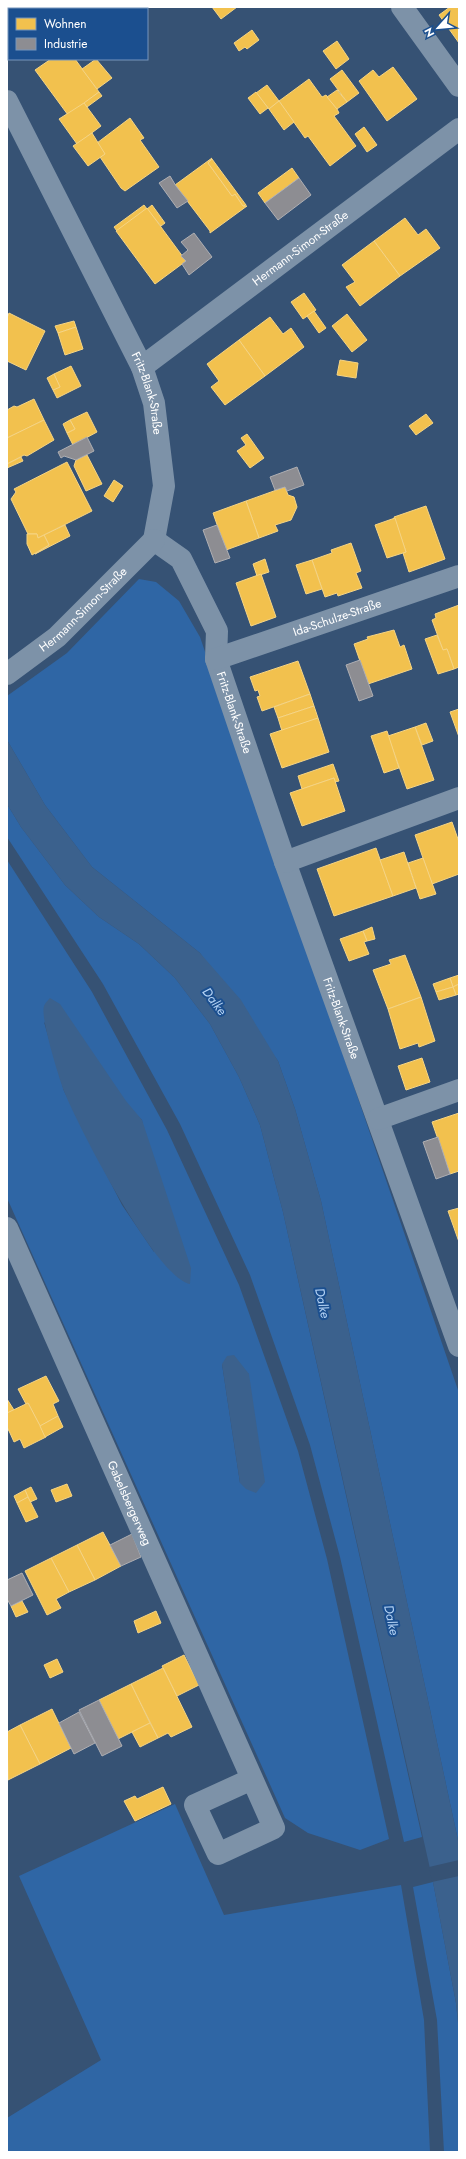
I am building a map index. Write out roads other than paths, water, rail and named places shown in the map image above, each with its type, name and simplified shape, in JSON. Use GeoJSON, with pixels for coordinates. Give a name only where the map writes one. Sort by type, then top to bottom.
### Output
{"type":"FeatureCollection","features":[{"type":"Feature","properties":{"kind":"street"},"geometry":{"type":"LineString","coordinates":[[402,7],[459,86]]}},
{"type":"Feature","properties":{"kind":"street","name":"Fritz-Blank-Straße"},"geometry":{"type":"LineString","coordinates":[[7,101],[142,367],[154,403],[164,486],[154,540],[181,559],[217,631],[216,659],[286,862],[378,1119],[451,1296],[459,1346]]}},
{"type":"Feature","properties":{"kind":"street","name":"Hermann-Simon-Straße"},"geometry":{"type":"LineString","coordinates":[[142,367],[459,129]]}},
{"type":"Feature","properties":{"kind":"street","name":"Hermann-Simon-Straße"},"geometry":{"type":"LineString","coordinates":[[7,674],[57,637],[154,540]]}},
{"type":"Feature","properties":{"kind":"street","name":"Ida-Schulze-Straße"},"geometry":{"type":"LineString","coordinates":[[216,659],[459,576]]}},
{"type":"Feature","properties":{"kind":"street"},"geometry":{"type":"LineString","coordinates":[[286,862],[459,798]]}},
{"type":"Feature","properties":{"kind":"street"},"geometry":{"type":"LineString","coordinates":[[378,1119],[459,1090]]}},
{"type":"Feature","properties":{"kind":"street","name":"Gabelsbergerweg"},"geometry":{"type":"LineString","coordinates":[[7,1228],[130,1500],[252,1779]]}},
{"type":"Feature","properties":{"kind":"water","name":"Dalke"},"geometry":{"type":"Polygon","coordinates":[[[7,740],[45,805],[92,867],[200,953],[241,1000],[278,1061],[295,1109],[321,1201],[459,1845],[459,2032],[456,2003],[433,1882],[283,1212],[260,1125],[239,1077],[210,1024],[175,978],[139,944],[99,917],[65,885],[21,827],[7,804],[7,740]]]}},
{"type":"Feature","properties":{"kind":"water"},"geometry":{"type":"Polygon","coordinates":[[[50,998],[60,1004],[126,1101],[142,1120],[191,1268],[190,1284],[175,1275],[158,1256],[139,1230],[101,1166],[72,1109],[58,1074],[45,1022],[44,1006],[50,998]]]}},
{"type":"Feature","properties":{"kind":"water"},"geometry":{"type":"Polygon","coordinates":[[[234,1355],[249,1374],[265,1482],[256,1493],[246,1489],[240,1483],[222,1364],[227,1356],[234,1355]]]}}]}
